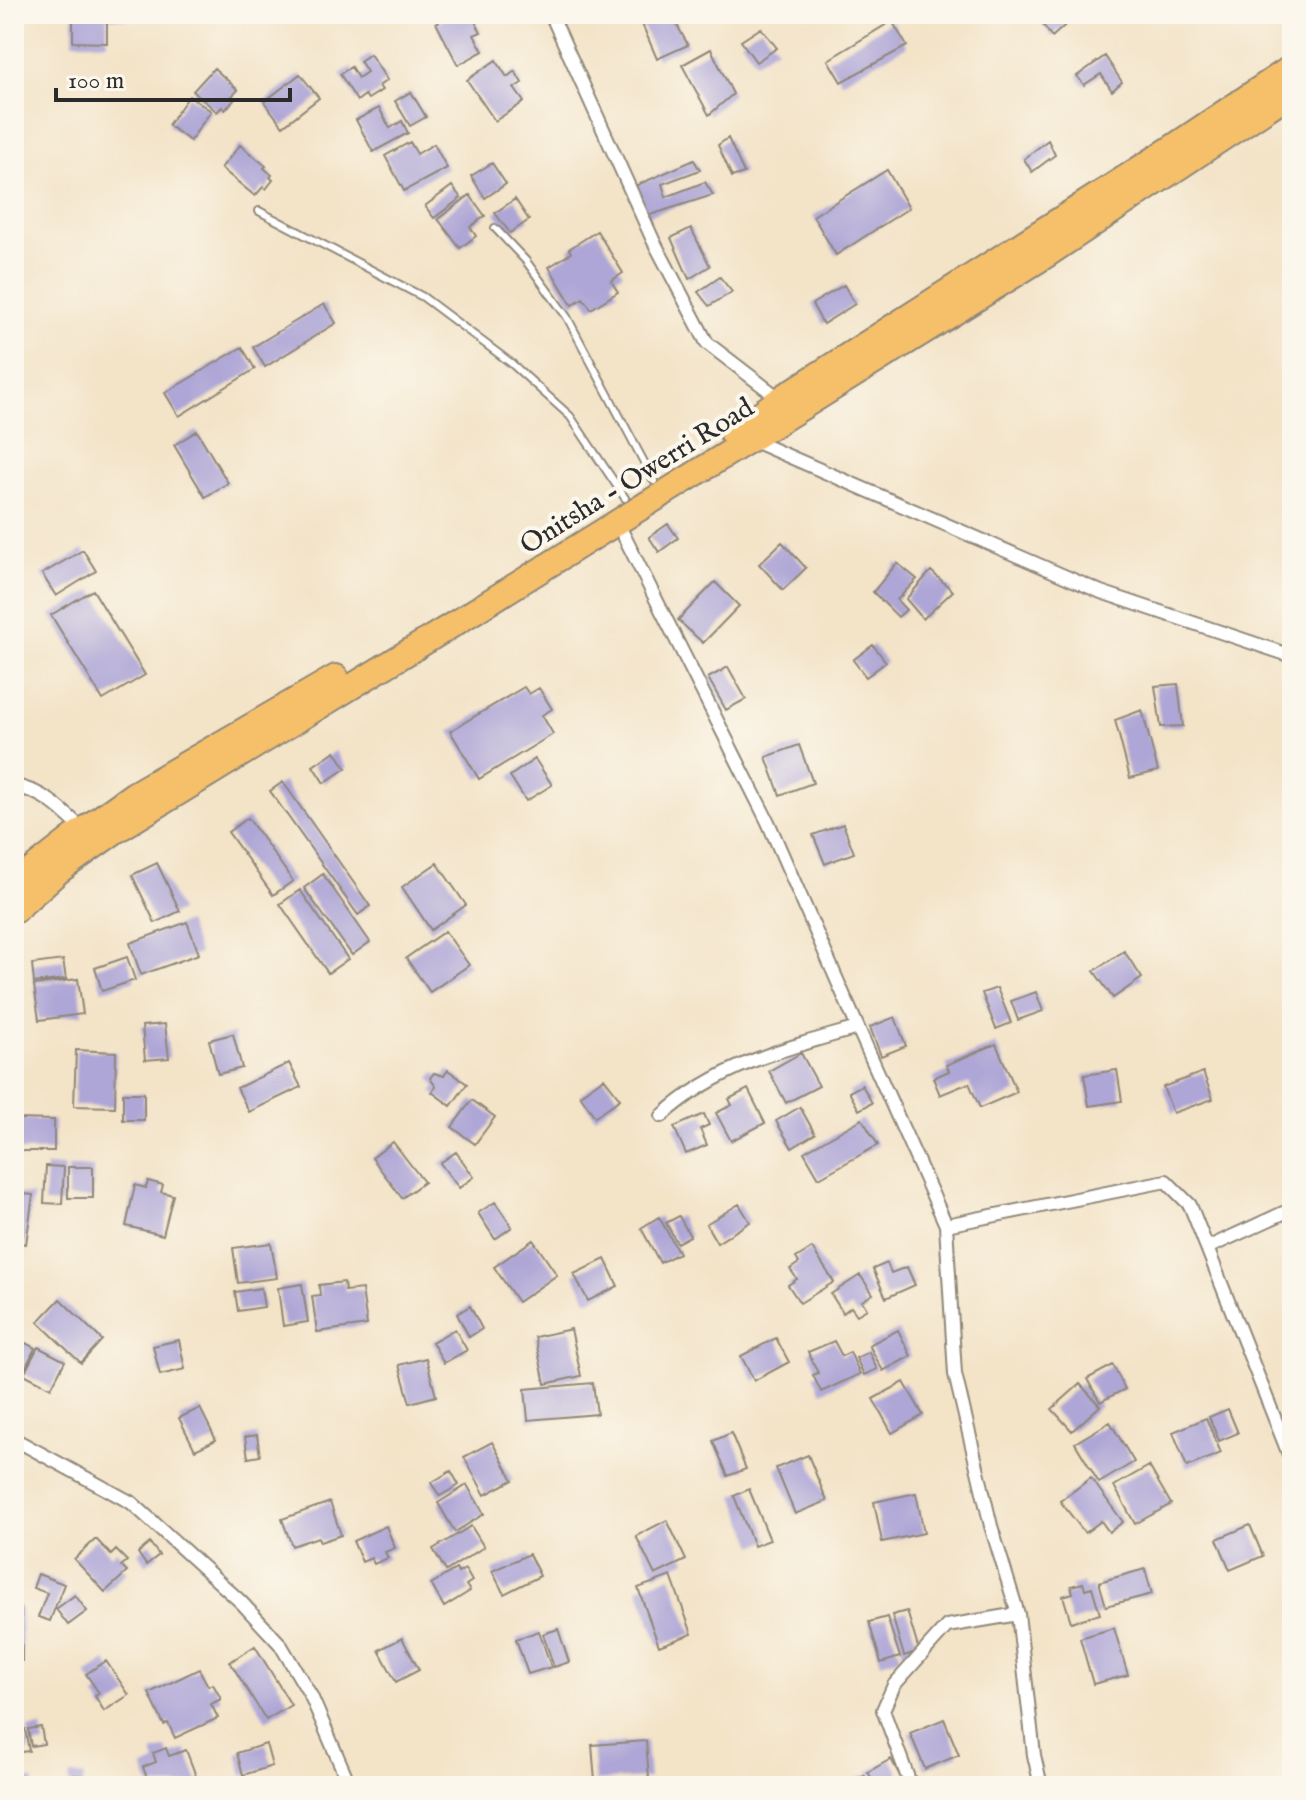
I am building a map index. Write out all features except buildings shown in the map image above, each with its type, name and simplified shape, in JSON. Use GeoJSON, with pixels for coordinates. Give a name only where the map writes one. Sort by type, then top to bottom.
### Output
{"type":"FeatureCollection","features":[{"type":"Feature","properties":{"kind":"highway","name":"Onitsha - Owerri Road"},"geometry":{"type":"LineString","coordinates":[[14,886],[83,830],[134,794],[352,668],[730,436],[780,399],[1144,166],[1292,67]]}},
{"type":"Feature","properties":{"kind":"highway","name":"Onitsha - Owerri Road"},"geometry":{"type":"LineString","coordinates":[[14,911],[59,871],[114,832],[1045,256],[1292,92]]}},
{"type":"Feature","properties":{"kind":"street"},"geometry":{"type":"LineString","coordinates":[[551,14],[653,240],[707,343],[780,399]]}},
{"type":"Feature","properties":{"kind":"street"},"geometry":{"type":"LineString","coordinates":[[749,439],[1101,592],[1292,656]]}},
{"type":"Feature","properties":{"kind":"street"},"geometry":{"type":"LineString","coordinates":[[617,522],[768,822],[946,1225],[955,1374],[991,1526],[1018,1614],[1034,1755],[1041,1786]]}},
{"type":"Feature","properties":{"kind":"street"},"geometry":{"type":"LineString","coordinates":[[14,786],[25,788],[58,806],[83,830]]}},
{"type":"Feature","properties":{"kind":"street"},"geometry":{"type":"LineString","coordinates":[[662,1116],[677,1102],[718,1076],[783,1049],[858,1028]]}},
{"type":"Feature","properties":{"kind":"street"},"geometry":{"type":"LineString","coordinates":[[946,1225],[1166,1181],[1190,1205],[1292,1462]]}},
{"type":"Feature","properties":{"kind":"street"},"geometry":{"type":"LineString","coordinates":[[1207,1248],[1292,1209]]}},
{"type":"Feature","properties":{"kind":"street"},"geometry":{"type":"LineString","coordinates":[[14,1439],[132,1503],[241,1602],[280,1644],[311,1696],[350,1786]]}},
{"type":"Feature","properties":{"kind":"street"},"geometry":{"type":"LineString","coordinates":[[911,1786],[883,1710],[894,1685],[947,1626],[1018,1614]]}},
{"type":"Feature","properties":{"kind":"lane"},"geometry":{"type":"LineString","coordinates":[[259,211],[423,297],[511,363],[570,416],[625,498]]}},
{"type":"Feature","properties":{"kind":"lane"},"geometry":{"type":"LineString","coordinates":[[495,228],[526,261],[567,317],[654,481]]}}]}
